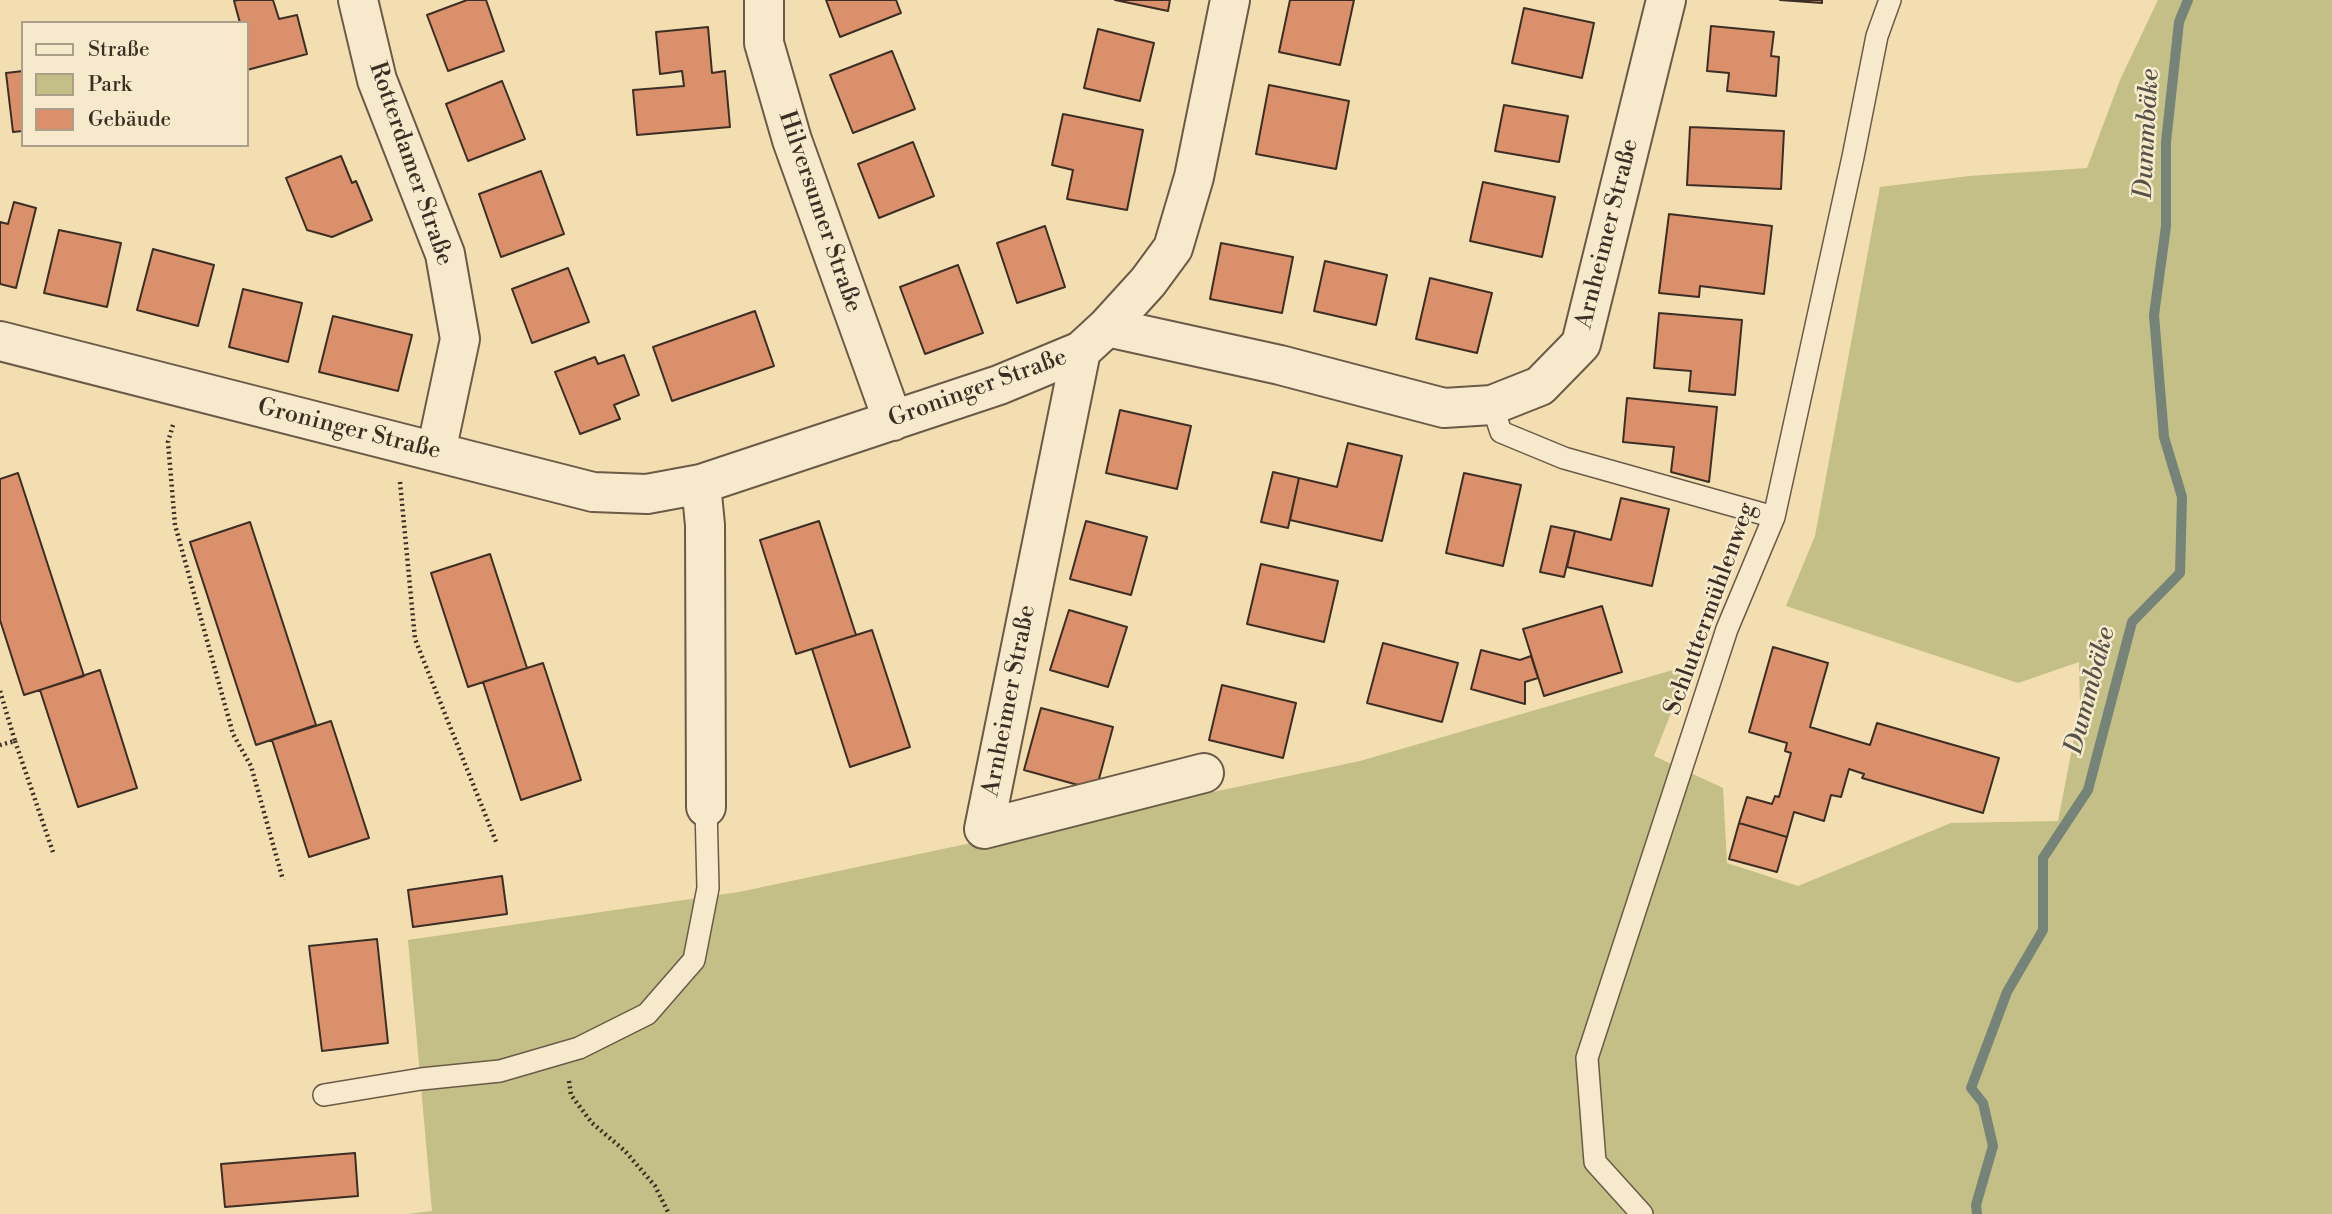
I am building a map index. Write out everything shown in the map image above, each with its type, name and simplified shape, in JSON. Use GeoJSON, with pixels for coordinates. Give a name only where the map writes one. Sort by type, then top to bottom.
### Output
{"type":"FeatureCollection","features":[{"type":"Feature","properties":{"kind":"street","name":"Rotterdamer Straße"},"geometry":{"type":"LineString","coordinates":[[358,0],[377,80],[445,254],[452,290],[460,339],[436,452]]}},
{"type":"Feature","properties":{"kind":"street","name":"Hilversumer Straße"},"geometry":{"type":"LineString","coordinates":[[764,0],[764,43],[792,140],[893,421]]}},
{"type":"Feature","properties":{"kind":"street","name":"Groninger Straße"},"geometry":{"type":"LineString","coordinates":[[0,341],[593,492],[647,494],[701,484],[999,385],[1094,339],[1148,282],[1173,248],[1194,177],[1230,0]]}},
{"type":"Feature","properties":{"kind":"street","name":"Arnheimer Straße"},"geometry":{"type":"LineString","coordinates":[[1204,773],[984,829],[1094,339],[1280,365],[1444,408],[1493,405],[1539,386],[1581,344],[1666,0]]}},
{"type":"Feature","properties":{"kind":"street"},"geometry":{"type":"LineString","coordinates":[[701,484],[705,525],[706,807]]}},
{"type":"Feature","properties":{"kind":"lane","name":"Schluttermühlenweg"},"geometry":{"type":"LineString","coordinates":[[1642,1214],[1595,1162],[1587,1058],[1727,629],[1774,517],[1877,36],[1890,0]]}},
{"type":"Feature","properties":{"kind":"lane"},"geometry":{"type":"LineString","coordinates":[[1493,405],[1502,432],[1564,458],[1774,517]]}},
{"type":"Feature","properties":{"kind":"lane"},"geometry":{"type":"LineString","coordinates":[[324,1095],[421,1079],[500,1071],[579,1048],[647,1014],[694,960],[709,888],[706,807]]}},
{"type":"Feature","properties":{"kind":"path"},"geometry":{"type":"LineString","coordinates":[[184,388],[168,443],[175,525],[233,734],[251,766],[283,880]]}},
{"type":"Feature","properties":{"kind":"path"},"geometry":{"type":"LineString","coordinates":[[399,443],[400,488],[415,639],[497,844]]}},
{"type":"Feature","properties":{"kind":"path"},"geometry":{"type":"LineString","coordinates":[[0,691],[53,852]]}},
{"type":"Feature","properties":{"kind":"path"},"geometry":{"type":"LineString","coordinates":[[0,744],[15,741]]}},
{"type":"Feature","properties":{"kind":"path"},"geometry":{"type":"LineString","coordinates":[[565,1052],[571,1095],[592,1123],[625,1151],[655,1186],[669,1214]]}},
{"type":"Feature","properties":{"kind":"green space"},"geometry":{"type":"Polygon","coordinates":[[[2158,0],[2332,0],[2332,1214],[407,1214],[432,1211],[408,940],[739,892],[1360,761],[1690,665],[1654,756],[1723,788],[1727,863],[1798,886],[1951,823],[2058,821],[2080,707],[2079,662],[2018,683],[1786,606],[1815,536],[1880,187],[1969,176],[2087,168],[2120,80],[2158,0]]]}},
{"type":"Feature","properties":{"kind":"building"},"geometry":{"type":"Polygon","coordinates":[[[273,0],[279,19],[297,15],[307,54],[248,70],[248,21],[239,21],[234,1],[273,0]]]}},
{"type":"Feature","properties":{"kind":"building"},"geometry":{"type":"Polygon","coordinates":[[[467,0],[486,0],[504,51],[448,71],[427,15],[467,0]]]}},
{"type":"Feature","properties":{"kind":"building"},"geometry":{"type":"Polygon","coordinates":[[[826,0],[896,0],[901,13],[840,37],[826,0]]]}},
{"type":"Feature","properties":{"kind":"building"},"geometry":{"type":"Polygon","coordinates":[[[1115,0],[1170,0],[1168,11],[1115,0]]]}},
{"type":"Feature","properties":{"kind":"building"},"geometry":{"type":"Polygon","coordinates":[[[1290,0],[1354,0],[1340,65],[1279,52],[1290,0]]]}},
{"type":"Feature","properties":{"kind":"building"},"geometry":{"type":"Polygon","coordinates":[[[1780,0],[1822,0],[1822,3],[1780,0]]]}},
{"type":"Feature","properties":{"kind":"building"},"geometry":{"type":"Polygon","coordinates":[[[1524,8],[1594,23],[1582,78],[1512,63],[1524,8]]]}},
{"type":"Feature","properties":{"kind":"building"},"geometry":{"type":"Polygon","coordinates":[[[1711,26],[1774,32],[1771,56],[1779,57],[1776,96],[1727,91],[1729,73],[1707,71],[1711,26]]]}},
{"type":"Feature","properties":{"kind":"building"},"geometry":{"type":"Polygon","coordinates":[[[708,27],[712,73],[725,71],[730,127],[637,135],[633,90],[684,86],[682,71],[660,74],[656,32],[708,27]]]}},
{"type":"Feature","properties":{"kind":"building"},"geometry":{"type":"Polygon","coordinates":[[[1098,29],[1154,43],[1140,101],[1084,88],[1098,29]]]}},
{"type":"Feature","properties":{"kind":"building"},"geometry":{"type":"Polygon","coordinates":[[[892,51],[915,109],[853,133],[830,75],[892,51]]]}},
{"type":"Feature","properties":{"kind":"building"},"geometry":{"type":"Polygon","coordinates":[[[21,71],[21,131],[13,132],[6,73],[21,71]]]}},
{"type":"Feature","properties":{"kind":"building"},"geometry":{"type":"Polygon","coordinates":[[[502,81],[525,139],[468,161],[446,104],[502,81]]]}},
{"type":"Feature","properties":{"kind":"building"},"geometry":{"type":"Polygon","coordinates":[[[1269,85],[1349,101],[1336,169],[1256,154],[1269,85]]]}},
{"type":"Feature","properties":{"kind":"building"},"geometry":{"type":"Polygon","coordinates":[[[1504,105],[1568,116],[1559,162],[1495,151],[1504,105]]]}},
{"type":"Feature","properties":{"kind":"building"},"geometry":{"type":"Polygon","coordinates":[[[1063,114],[1143,130],[1127,210],[1067,199],[1073,170],[1052,165],[1063,114]]]}},
{"type":"Feature","properties":{"kind":"building"},"geometry":{"type":"Polygon","coordinates":[[[1690,127],[1784,131],[1781,189],[1687,185],[1690,127]]]}},
{"type":"Feature","properties":{"kind":"building"},"geometry":{"type":"Polygon","coordinates":[[[913,142],[934,196],[879,218],[858,164],[913,142]]]}},
{"type":"Feature","properties":{"kind":"building"},"geometry":{"type":"Polygon","coordinates":[[[341,156],[352,183],[356,181],[372,220],[332,237],[307,230],[286,178],[341,156]]]}},
{"type":"Feature","properties":{"kind":"building"},"geometry":{"type":"Polygon","coordinates":[[[541,171],[564,234],[501,257],[479,194],[541,171]]]}},
{"type":"Feature","properties":{"kind":"building"},"geometry":{"type":"Polygon","coordinates":[[[1483,182],[1555,197],[1542,257],[1470,241],[1483,182]]]}},
{"type":"Feature","properties":{"kind":"building"},"geometry":{"type":"Polygon","coordinates":[[[14,202],[36,208],[16,288],[0,284],[0,222],[8,224],[14,202]]]}},
{"type":"Feature","properties":{"kind":"building"},"geometry":{"type":"Polygon","coordinates":[[[1669,214],[1772,226],[1764,294],[1700,286],[1699,297],[1659,293],[1669,214]]]}},
{"type":"Feature","properties":{"kind":"building"},"geometry":{"type":"Polygon","coordinates":[[[1045,226],[1065,287],[1017,303],[997,243],[1045,226]]]}},
{"type":"Feature","properties":{"kind":"building"},"geometry":{"type":"Polygon","coordinates":[[[59,230],[121,243],[107,307],[44,293],[59,230]]]}},
{"type":"Feature","properties":{"kind":"building"},"geometry":{"type":"Polygon","coordinates":[[[1221,243],[1293,257],[1282,313],[1210,299],[1221,243]]]}},
{"type":"Feature","properties":{"kind":"building"},"geometry":{"type":"Polygon","coordinates":[[[153,249],[214,265],[198,326],[137,310],[153,249]]]}},
{"type":"Feature","properties":{"kind":"building"},"geometry":{"type":"Polygon","coordinates":[[[1325,261],[1387,275],[1376,325],[1314,311],[1325,261]]]}},
{"type":"Feature","properties":{"kind":"building"},"geometry":{"type":"Polygon","coordinates":[[[958,265],[983,333],[925,354],[900,287],[958,265]]]}},
{"type":"Feature","properties":{"kind":"building"},"geometry":{"type":"Polygon","coordinates":[[[568,268],[589,322],[532,343],[512,289],[568,268]]]}},
{"type":"Feature","properties":{"kind":"building"},"geometry":{"type":"Polygon","coordinates":[[[1430,278],[1492,293],[1477,353],[1416,339],[1430,278]]]}},
{"type":"Feature","properties":{"kind":"building"},"geometry":{"type":"Polygon","coordinates":[[[243,289],[302,303],[288,362],[229,347],[243,289]]]}},
{"type":"Feature","properties":{"kind":"building"},"geometry":{"type":"Polygon","coordinates":[[[755,311],[774,366],[672,401],[653,347],[755,311]]]}},
{"type":"Feature","properties":{"kind":"building"},"geometry":{"type":"Polygon","coordinates":[[[1659,313],[1742,320],[1735,395],[1689,391],[1691,371],[1654,368],[1659,313]]]}},
{"type":"Feature","properties":{"kind":"building"},"geometry":{"type":"Polygon","coordinates":[[[333,316],[412,335],[398,391],[319,372],[333,316]]]}},
{"type":"Feature","properties":{"kind":"building"},"geometry":{"type":"Polygon","coordinates":[[[624,355],[639,395],[614,405],[620,419],[580,434],[555,372],[595,357],[598,364],[624,355]]]}},
{"type":"Feature","properties":{"kind":"building"},"geometry":{"type":"Polygon","coordinates":[[[1627,398],[1717,407],[1709,482],[1671,472],[1674,447],[1623,442],[1627,398]]]}},
{"type":"Feature","properties":{"kind":"building"},"geometry":{"type":"Polygon","coordinates":[[[1120,410],[1191,426],[1177,489],[1106,473],[1120,410]]]}},
{"type":"Feature","properties":{"kind":"building"},"geometry":{"type":"Polygon","coordinates":[[[1348,443],[1402,456],[1382,541],[1290,520],[1299,478],[1337,487],[1348,443]]]}},
{"type":"Feature","properties":{"kind":"building"},"geometry":{"type":"Polygon","coordinates":[[[1273,472],[1299,478],[1288,528],[1261,522],[1273,472]]]}},
{"type":"Feature","properties":{"kind":"building"},"geometry":{"type":"Polygon","coordinates":[[[18,473],[84,676],[24,695],[0,620],[0,479],[18,473]]]}},
{"type":"Feature","properties":{"kind":"building"},"geometry":{"type":"Polygon","coordinates":[[[1464,473],[1521,485],[1503,566],[1446,553],[1464,473]]]}},
{"type":"Feature","properties":{"kind":"building"},"geometry":{"type":"Polygon","coordinates":[[[1621,498],[1669,509],[1652,586],[1567,567],[1575,531],[1611,540],[1621,498]]]}},
{"type":"Feature","properties":{"kind":"building"},"geometry":{"type":"Polygon","coordinates":[[[819,521],[856,635],[796,654],[760,540],[819,521]]]}},
{"type":"Feature","properties":{"kind":"building"},"geometry":{"type":"Polygon","coordinates":[[[1086,521],[1147,537],[1131,595],[1070,579],[1086,521]]]}},
{"type":"Feature","properties":{"kind":"building"},"geometry":{"type":"Polygon","coordinates":[[[250,522],[316,725],[256,745],[190,542],[250,522]]]}},
{"type":"Feature","properties":{"kind":"building"},"geometry":{"type":"Polygon","coordinates":[[[1551,526],[1575,531],[1564,577],[1540,572],[1551,526]]]}},
{"type":"Feature","properties":{"kind":"building"},"geometry":{"type":"Polygon","coordinates":[[[490,554],[527,668],[468,687],[431,573],[490,554]]]}},
{"type":"Feature","properties":{"kind":"building"},"geometry":{"type":"Polygon","coordinates":[[[1261,564],[1338,581],[1324,642],[1247,624],[1261,564]]]}},
{"type":"Feature","properties":{"kind":"building"},"geometry":{"type":"Polygon","coordinates":[[[1602,606],[1622,672],[1544,696],[1523,629],[1602,606]]]}},
{"type":"Feature","properties":{"kind":"building"},"geometry":{"type":"Polygon","coordinates":[[[1069,610],[1127,627],[1108,687],[1050,670],[1069,610]]]}},
{"type":"Feature","properties":{"kind":"building"},"geometry":{"type":"Polygon","coordinates":[[[872,630],[910,747],[850,767],[812,649],[872,630]]]}},
{"type":"Feature","properties":{"kind":"building"},"geometry":{"type":"Polygon","coordinates":[[[1383,643],[1458,663],[1442,722],[1367,703],[1383,643]]]}},
{"type":"Feature","properties":{"kind":"building"},"geometry":{"type":"Polygon","coordinates":[[[1773,647],[1828,663],[1810,727],[1870,745],[1877,723],[1999,758],[1983,813],[1862,778],[1864,774],[1849,769],[1841,797],[1831,795],[1824,821],[1794,812],[1787,837],[1739,823],[1747,797],[1772,804],[1775,796],[1779,797],[1791,753],[1785,751],[1787,743],[1749,732],[1773,647]]]}},
{"type":"Feature","properties":{"kind":"building"},"geometry":{"type":"Polygon","coordinates":[[[1481,650],[1520,660],[1531,656],[1538,678],[1525,682],[1525,704],[1471,689],[1481,650]]]}},
{"type":"Feature","properties":{"kind":"building"},"geometry":{"type":"Polygon","coordinates":[[[543,663],[581,780],[521,800],[483,682],[543,663]]]}},
{"type":"Feature","properties":{"kind":"building"},"geometry":{"type":"Polygon","coordinates":[[[100,670],[137,788],[78,807],[40,690],[100,670]]]}},
{"type":"Feature","properties":{"kind":"building"},"geometry":{"type":"Polygon","coordinates":[[[1222,685],[1296,703],[1283,758],[1209,740],[1222,685]]]}},
{"type":"Feature","properties":{"kind":"building"},"geometry":{"type":"Polygon","coordinates":[[[1041,708],[1113,727],[1096,790],[1024,770],[1041,708]]]}},
{"type":"Feature","properties":{"kind":"building"},"geometry":{"type":"Polygon","coordinates":[[[331,721],[369,838],[309,857],[272,740],[331,721]]]}},
{"type":"Feature","properties":{"kind":"building"},"geometry":{"type":"Polygon","coordinates":[[[1739,823],[1787,837],[1777,872],[1729,859],[1739,823]]]}},
{"type":"Feature","properties":{"kind":"building"},"geometry":{"type":"Polygon","coordinates":[[[502,876],[507,914],[413,927],[408,890],[502,876]]]}},
{"type":"Feature","properties":{"kind":"building"},"geometry":{"type":"Polygon","coordinates":[[[377,939],[388,1043],[322,1051],[309,946],[377,939]]]}},
{"type":"Feature","properties":{"kind":"building"},"geometry":{"type":"Polygon","coordinates":[[[355,1153],[358,1196],[225,1207],[221,1164],[355,1153]]]}},
{"type":"Feature","properties":{"kind":"waterway","name":"Dummbäke"},"geometry":{"type":"LineString","coordinates":[[1977,1214],[1976,1205],[1993,1146],[1983,1103],[1971,1088],[2007,992],[2043,930],[2043,858],[2088,790],[2132,622],[2180,573],[2182,497],[2164,437],[2154,315],[2166,226],[2166,142],[2179,22],[2188,0]]}}]}
